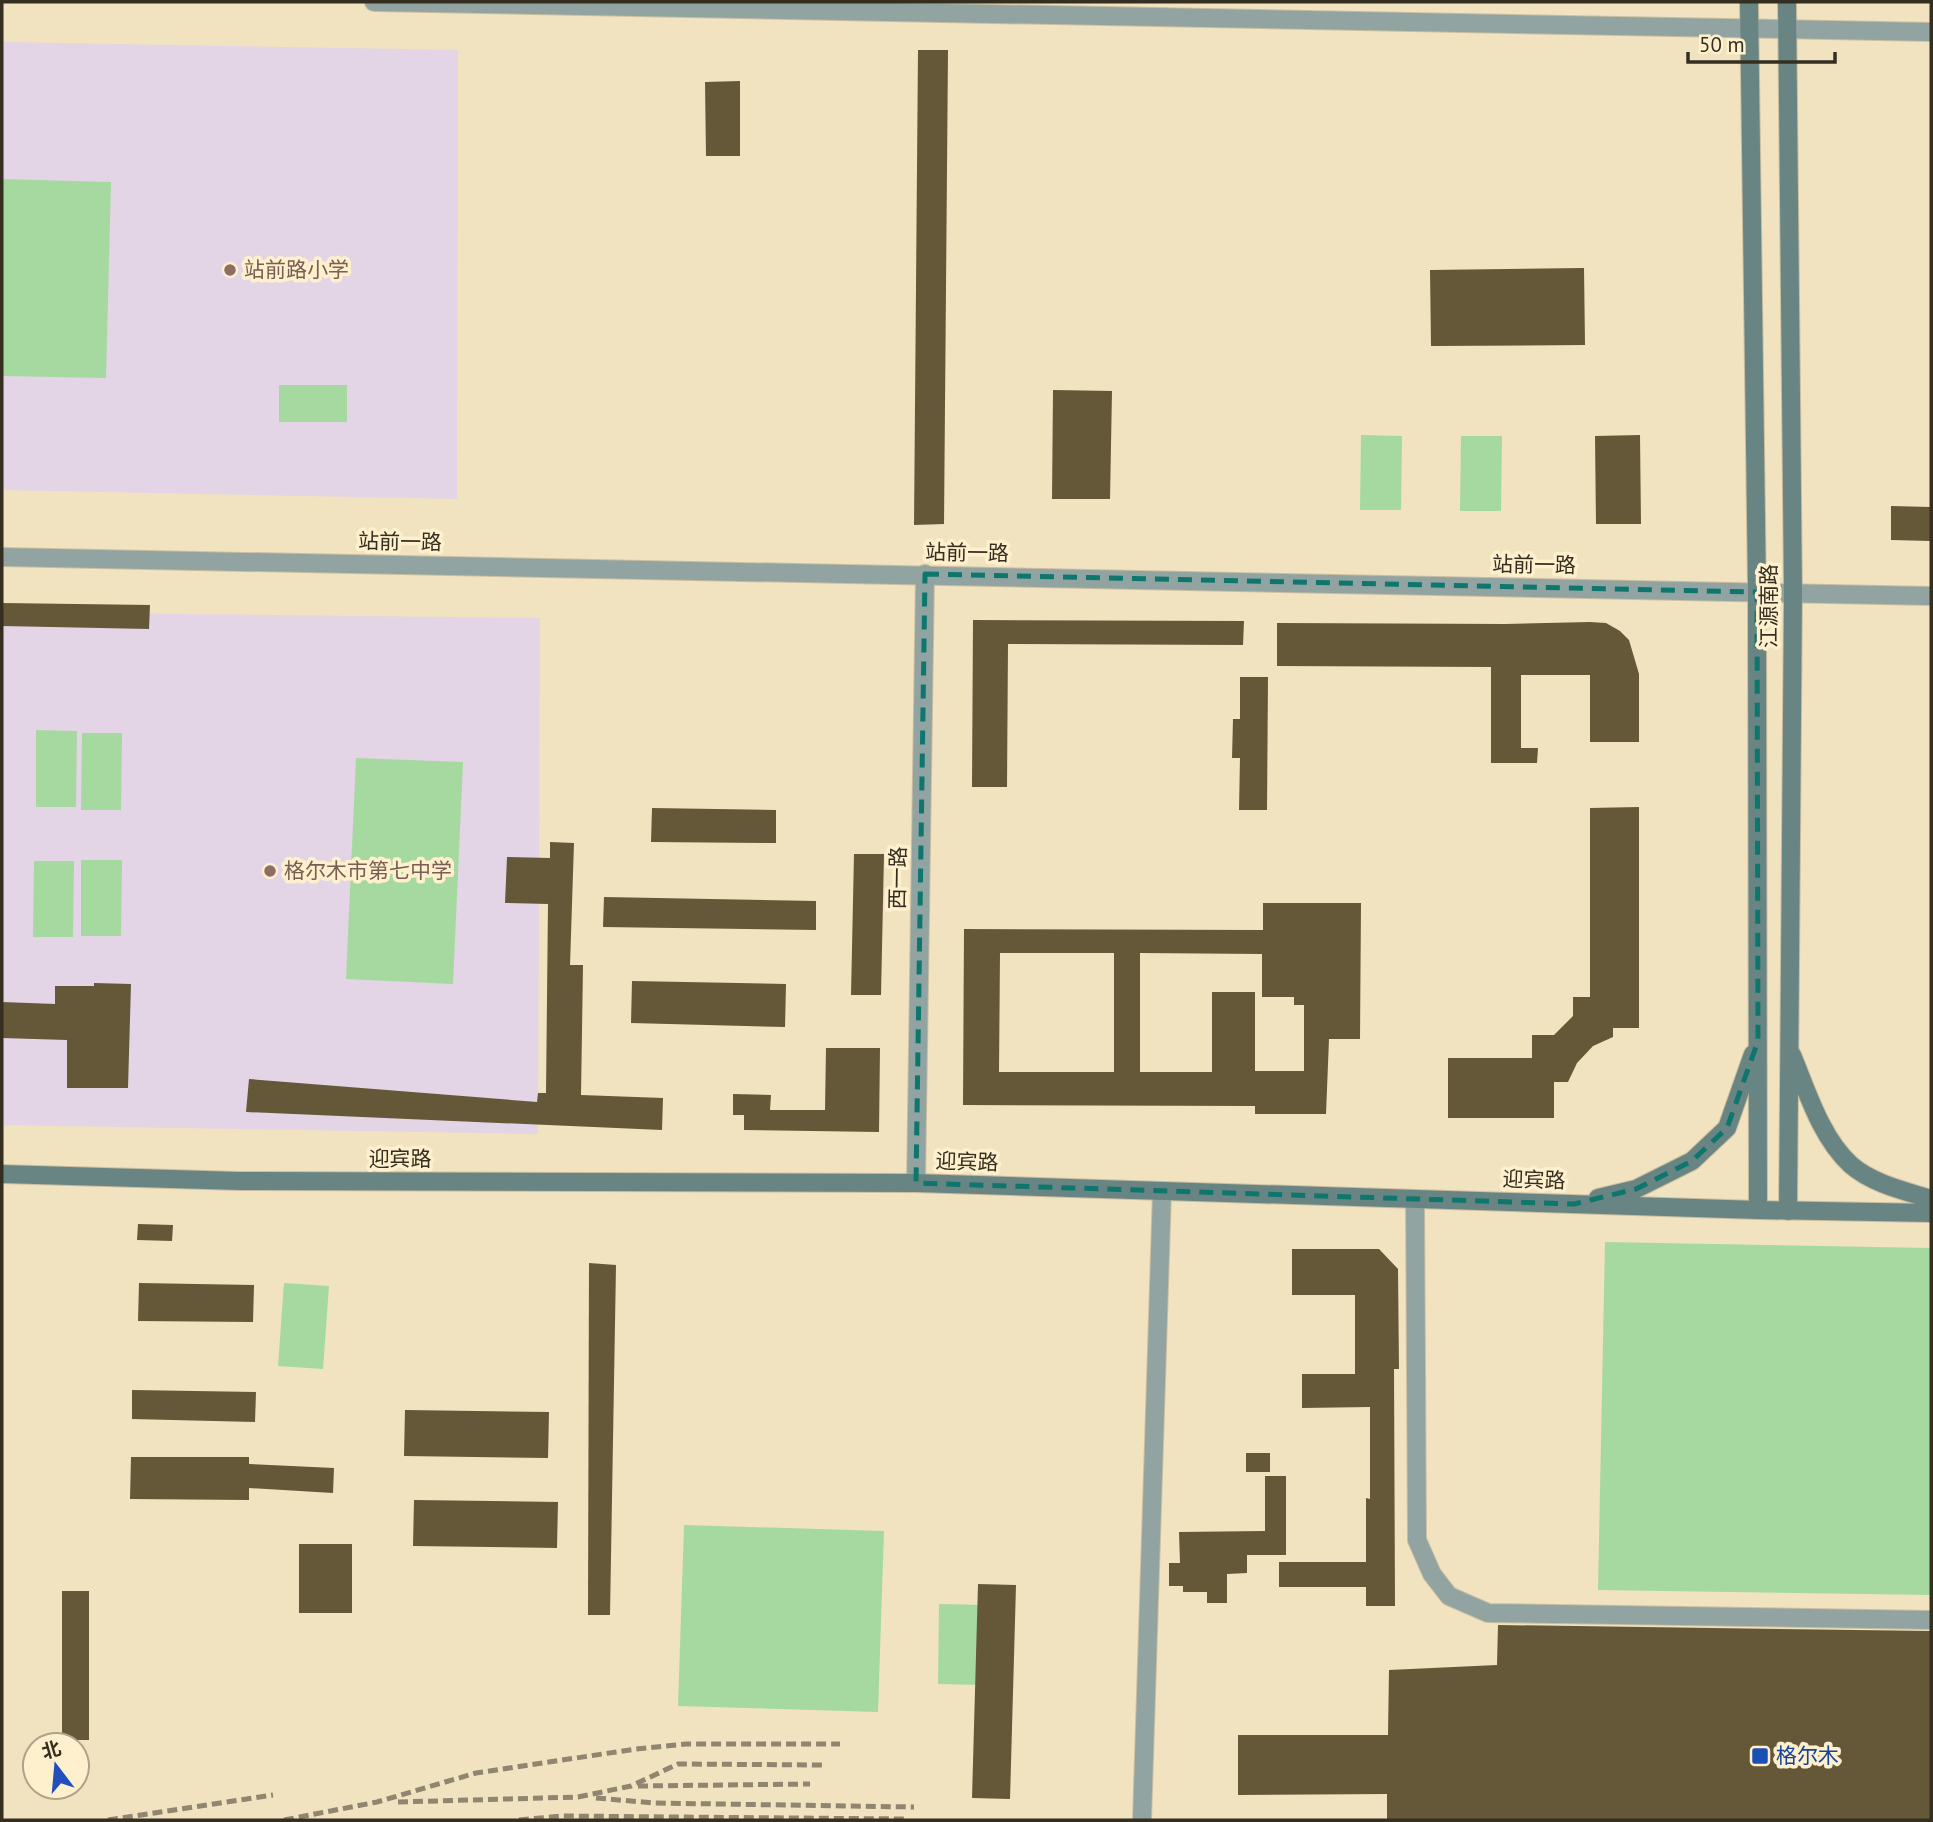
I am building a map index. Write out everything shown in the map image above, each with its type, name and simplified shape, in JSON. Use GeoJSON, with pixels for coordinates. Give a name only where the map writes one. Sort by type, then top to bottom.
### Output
{"type":"FeatureCollection","features":[{"type":"Feature","properties":{"kind":"main road","name":"江源南路"},"geometry":{"type":"LineString","coordinates":[[1749,2],[1758,592],[1758,1210]]}},
{"type":"Feature","properties":{"kind":"main road","name":"江源南路"},"geometry":{"type":"LineString","coordinates":[[1787,2],[1793,593],[1788,1211]]}},
{"type":"Feature","properties":{"kind":"main road"},"geometry":{"type":"LineString","coordinates":[[1574,1204],[1636,1189],[1692,1161],[1727,1128],[1758,1041]]}},
{"type":"Feature","properties":{"kind":"main road"},"geometry":{"type":"LineString","coordinates":[[1789,1048],[1832,1143],[1852,1166],[1886,1185],[1931,1199]]}},
{"type":"Feature","properties":{"kind":"main road","name":"迎宾路"},"geometry":{"type":"LineString","coordinates":[[2,1174],[239,1181],[916,1183],[1788,1211],[1931,1213]]}},
{"type":"Feature","properties":{"kind":"street"},"geometry":{"type":"LineString","coordinates":[[374,2],[941,7],[1931,32]]}},
{"type":"Feature","properties":{"kind":"street","name":"站前一路"},"geometry":{"type":"LineString","coordinates":[[2,557],[1931,596]]}},
{"type":"Feature","properties":{"kind":"street","name":"西一路"},"geometry":{"type":"LineString","coordinates":[[916,1183],[925,574]]}},
{"type":"Feature","properties":{"kind":"street"},"geometry":{"type":"LineString","coordinates":[[1142,1820],[1162,1191]]}},
{"type":"Feature","properties":{"kind":"street"},"geometry":{"type":"LineString","coordinates":[[1415,1199],[1418,1540],[1432,1574],[1449,1596],[1488,1613],[1931,1620]]}},
{"type":"Feature","properties":{"kind":"highlighted area"},"geometry":{"type":"Polygon","coordinates":[[[925,574],[1757,592],[1758,1041],[1727,1128],[1692,1161],[1636,1189],[1574,1204],[916,1183],[925,574]]]}},
{"type":"Feature","properties":{"kind":"shaded area","name":"站前路小学"},"geometry":{"type":"Polygon","coordinates":[[[2,42],[458,50],[457,499],[2,490],[2,42]]]}},
{"type":"Feature","properties":{"kind":"shaded area","name":"格尔木市第七中学"},"geometry":{"type":"Polygon","coordinates":[[[2,612],[540,618],[538,1134],[2,1125],[2,612]]]}},
{"type":"Feature","properties":{"kind":"green space"},"geometry":{"type":"Polygon","coordinates":[[[2,179],[111,182],[106,378],[2,376],[2,179]]]}},
{"type":"Feature","properties":{"kind":"green space"},"geometry":{"type":"Polygon","coordinates":[[[279,385],[347,385],[347,422],[279,422],[279,385]]]}},
{"type":"Feature","properties":{"kind":"green space"},"geometry":{"type":"Polygon","coordinates":[[[1361,435],[1402,436],[1401,510],[1360,510],[1361,435]]]}},
{"type":"Feature","properties":{"kind":"green space"},"geometry":{"type":"Polygon","coordinates":[[[1461,436],[1502,436],[1501,511],[1460,511],[1461,436]]]}},
{"type":"Feature","properties":{"kind":"green space"},"geometry":{"type":"Polygon","coordinates":[[[36,730],[77,731],[76,807],[36,807],[36,730]]]}},
{"type":"Feature","properties":{"kind":"green space"},"geometry":{"type":"Polygon","coordinates":[[[82,733],[122,733],[121,810],[81,810],[82,733]]]}},
{"type":"Feature","properties":{"kind":"green space"},"geometry":{"type":"Polygon","coordinates":[[[356,758],[463,762],[453,984],[346,979],[356,758]]]}},
{"type":"Feature","properties":{"kind":"green space"},"geometry":{"type":"Polygon","coordinates":[[[81,860],[122,860],[121,936],[81,936],[81,860]]]}},
{"type":"Feature","properties":{"kind":"green space"},"geometry":{"type":"Polygon","coordinates":[[[34,861],[74,861],[73,937],[33,937],[34,861]]]}},
{"type":"Feature","properties":{"kind":"green space"},"geometry":{"type":"Polygon","coordinates":[[[1605,1242],[1931,1248],[1931,1595],[1598,1590],[1605,1242]]]}},
{"type":"Feature","properties":{"kind":"green space"},"geometry":{"type":"Polygon","coordinates":[[[284,1283],[329,1286],[323,1369],[278,1366],[284,1283]]]}},
{"type":"Feature","properties":{"kind":"green space"},"geometry":{"type":"Polygon","coordinates":[[[684,1525],[884,1531],[878,1712],[678,1706],[684,1525]]]}},
{"type":"Feature","properties":{"kind":"green space"},"geometry":{"type":"Polygon","coordinates":[[[939,1604],[983,1605],[981,1685],[938,1684],[939,1604]]]}},
{"type":"Feature","properties":{"kind":"building"},"geometry":{"type":"Polygon","coordinates":[[[918,50],[948,50],[944,524],[914,525],[918,50]]]}},
{"type":"Feature","properties":{"kind":"building"},"geometry":{"type":"Polygon","coordinates":[[[740,81],[740,156],[706,156],[705,82],[740,81]]]}},
{"type":"Feature","properties":{"kind":"building"},"geometry":{"type":"Polygon","coordinates":[[[1584,268],[1585,345],[1431,346],[1430,270],[1584,268]]]}},
{"type":"Feature","properties":{"kind":"building"},"geometry":{"type":"Polygon","coordinates":[[[1053,390],[1112,391],[1110,499],[1052,499],[1053,390]]]}},
{"type":"Feature","properties":{"kind":"building"},"geometry":{"type":"Polygon","coordinates":[[[1640,435],[1641,524],[1596,524],[1595,436],[1640,435]]]}},
{"type":"Feature","properties":{"kind":"building"},"geometry":{"type":"Polygon","coordinates":[[[1891,506],[1931,507],[1931,541],[1891,540],[1891,506]]]}},
{"type":"Feature","properties":{"kind":"building"},"geometry":{"type":"Polygon","coordinates":[[[2,603],[150,605],[149,629],[2,626],[2,603]]]}},
{"type":"Feature","properties":{"kind":"building"},"geometry":{"type":"Polygon","coordinates":[[[973,620],[1244,621],[1243,645],[1008,644],[1007,787],[972,787],[973,620]]]}},
{"type":"Feature","properties":{"kind":"building"},"geometry":{"type":"Polygon","coordinates":[[[1277,623],[1606,623],[1629,640],[1639,674],[1639,742],[1590,742],[1590,675],[1521,675],[1521,748],[1538,748],[1537,763],[1491,763],[1491,667],[1277,666],[1277,623]]]}},
{"type":"Feature","properties":{"kind":"building"},"geometry":{"type":"Polygon","coordinates":[[[1240,677],[1268,677],[1267,810],[1239,810],[1240,758],[1232,758],[1233,719],[1240,719],[1240,677]]]}},
{"type":"Feature","properties":{"kind":"building"},"geometry":{"type":"Polygon","coordinates":[[[1639,807],[1639,1028],[1613,1028],[1613,1037],[1593,1046],[1577,1063],[1568,1082],[1554,1082],[1554,1118],[1448,1118],[1448,1058],[1532,1058],[1532,1035],[1554,1035],[1573,1016],[1573,997],[1590,997],[1590,808],[1639,807]]]}},
{"type":"Feature","properties":{"kind":"building"},"geometry":{"type":"Polygon","coordinates":[[[652,808],[776,810],[776,843],[651,842],[652,808]]]}},
{"type":"Feature","properties":{"kind":"building"},"geometry":{"type":"Polygon","coordinates":[[[550,842],[574,843],[570,965],[583,965],[581,1095],[663,1098],[662,1130],[246,1112],[249,1079],[537,1102],[538,1093],[546,1093],[548,904],[505,903],[507,857],[550,858],[550,842]]]}},
{"type":"Feature","properties":{"kind":"building"},"geometry":{"type":"Polygon","coordinates":[[[854,854],[884,854],[881,995],[851,995],[854,854]]]}},
{"type":"Feature","properties":{"kind":"building"},"geometry":{"type":"Polygon","coordinates":[[[604,897],[816,901],[816,930],[603,927],[604,897]]]}},
{"type":"Feature","properties":{"kind":"building"},"geometry":{"type":"Polygon","coordinates":[[[1263,903],[1361,903],[1360,1039],[1329,1039],[1326,1114],[1255,1114],[1255,1106],[963,1105],[964,929],[1263,930],[1263,903]],[[1000,953],[999,1072],[1114,1072],[1114,953],[1000,953]],[[1140,953],[1140,1072],[1212,1072],[1212,992],[1255,992],[1255,1071],[1304,1071],[1304,1005],[1294,1005],[1294,997],[1262,997],[1262,954],[1140,953]]]}},
{"type":"Feature","properties":{"kind":"building"},"geometry":{"type":"Polygon","coordinates":[[[632,981],[786,984],[785,1027],[631,1023],[632,981]]]}},
{"type":"Feature","properties":{"kind":"building"},"geometry":{"type":"Polygon","coordinates":[[[94,983],[131,984],[128,1088],[67,1088],[67,1040],[2,1038],[2,1002],[55,1004],[55,986],[94,986],[94,983]]]}},
{"type":"Feature","properties":{"kind":"building"},"geometry":{"type":"Polygon","coordinates":[[[826,1048],[880,1048],[879,1132],[744,1130],[744,1115],[733,1115],[733,1094],[771,1095],[770,1110],[825,1110],[826,1048]]]}},
{"type":"Feature","properties":{"kind":"building"},"geometry":{"type":"Polygon","coordinates":[[[138,1224],[173,1225],[172,1241],[137,1240],[138,1224]]]}},
{"type":"Feature","properties":{"kind":"building"},"geometry":{"type":"Polygon","coordinates":[[[1292,1249],[1379,1249],[1398,1269],[1399,1369],[1394,1369],[1395,1606],[1366,1606],[1366,1587],[1279,1587],[1279,1562],[1366,1562],[1366,1498],[1370,1499],[1370,1407],[1302,1408],[1302,1374],[1355,1374],[1355,1295],[1292,1295],[1292,1249]]]}},
{"type":"Feature","properties":{"kind":"building"},"geometry":{"type":"Polygon","coordinates":[[[589,1263],[616,1265],[610,1615],[588,1615],[589,1263]]]}},
{"type":"Feature","properties":{"kind":"building"},"geometry":{"type":"Polygon","coordinates":[[[139,1283],[254,1285],[253,1322],[138,1321],[139,1283]]]}},
{"type":"Feature","properties":{"kind":"building"},"geometry":{"type":"Polygon","coordinates":[[[132,1390],[256,1392],[255,1422],[132,1419],[132,1390]]]}},
{"type":"Feature","properties":{"kind":"building"},"geometry":{"type":"Polygon","coordinates":[[[405,1410],[549,1412],[548,1458],[404,1456],[405,1410]]]}},
{"type":"Feature","properties":{"kind":"building"},"geometry":{"type":"Polygon","coordinates":[[[1246,1453],[1270,1453],[1270,1472],[1246,1472],[1246,1453]]]}},
{"type":"Feature","properties":{"kind":"building"},"geometry":{"type":"Polygon","coordinates":[[[131,1457],[249,1457],[249,1464],[334,1468],[333,1493],[249,1488],[249,1500],[130,1499],[131,1457]]]}},
{"type":"Feature","properties":{"kind":"building"},"geometry":{"type":"Polygon","coordinates":[[[1265,1476],[1286,1476],[1286,1555],[1247,1555],[1247,1573],[1227,1574],[1227,1603],[1207,1603],[1207,1592],[1183,1592],[1183,1586],[1169,1586],[1169,1563],[1180,1563],[1179,1532],[1265,1531],[1265,1476]]]}},
{"type":"Feature","properties":{"kind":"building"},"geometry":{"type":"Polygon","coordinates":[[[414,1500],[558,1502],[557,1548],[413,1546],[414,1500]]]}},
{"type":"Feature","properties":{"kind":"building"},"geometry":{"type":"Polygon","coordinates":[[[299,1544],[352,1544],[352,1613],[299,1613],[299,1544]]]}},
{"type":"Feature","properties":{"kind":"building"},"geometry":{"type":"Polygon","coordinates":[[[978,1584],[1016,1585],[1010,1799],[972,1798],[978,1584]]]}},
{"type":"Feature","properties":{"kind":"building"},"geometry":{"type":"Polygon","coordinates":[[[62,1591],[89,1591],[89,1731],[62,1731],[62,1591]]]}},
{"type":"Feature","properties":{"kind":"building"},"geometry":{"type":"Polygon","coordinates":[[[1498,1625],[1931,1631],[1931,1820],[1387,1820],[1387,1794],[1238,1795],[1238,1735],[1388,1735],[1389,1670],[1497,1665],[1498,1625]]]}},
{"type":"Feature","properties":{"kind":"railway"},"geometry":{"type":"LineString","coordinates":[[284,1820],[377,1802],[476,1773],[636,1749],[686,1744],[840,1744]]}},
{"type":"Feature","properties":{"kind":"railway"},"geometry":{"type":"LineString","coordinates":[[398,1802],[578,1797],[631,1786],[678,1764],[825,1765]]}},
{"type":"Feature","properties":{"kind":"railway"},"geometry":{"type":"LineString","coordinates":[[638,1786],[810,1784]]}},
{"type":"Feature","properties":{"kind":"railway"},"geometry":{"type":"LineString","coordinates":[[108,1820],[273,1795]]}},
{"type":"Feature","properties":{"kind":"railway"},"geometry":{"type":"LineString","coordinates":[[596,1798],[654,1803],[914,1807]]}},
{"type":"Feature","properties":{"kind":"railway"},"geometry":{"type":"LineString","coordinates":[[519,1820],[561,1816],[905,1819]]}},
{"type":"Feature","properties":{"kind":"place","name":"站前路小学"},"geometry":{"type":"Point","coordinates":[230,270]}},
{"type":"Feature","properties":{"kind":"place","name":"格尔木市第七中学"},"geometry":{"type":"Point","coordinates":[270,871]}},
{"type":"Feature","properties":{"kind":"place","name":"格尔木"},"geometry":{"type":"Point","coordinates":[1760,1756]}}]}
